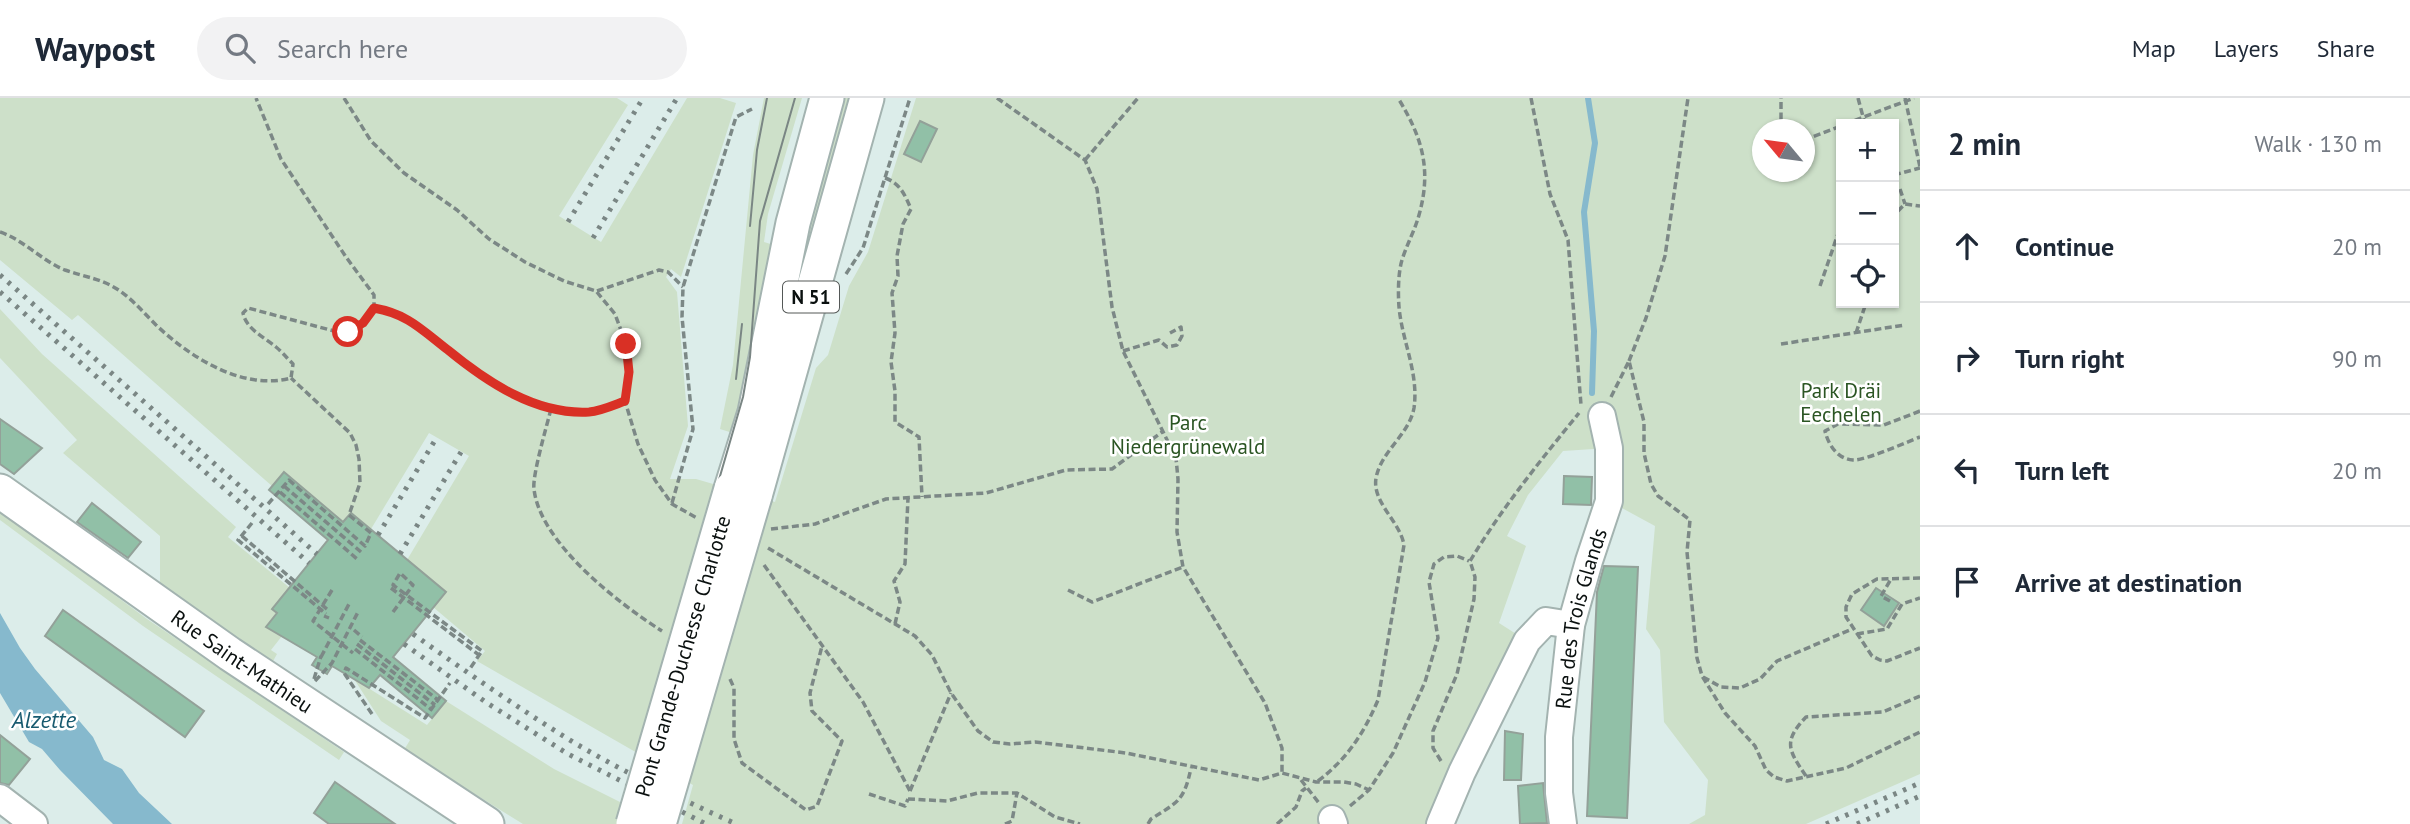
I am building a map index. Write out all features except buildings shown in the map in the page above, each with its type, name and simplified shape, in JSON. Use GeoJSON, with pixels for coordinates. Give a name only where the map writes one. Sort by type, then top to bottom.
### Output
{"type":"FeatureCollection","features":[{"type":"Feature","properties":{"kind":"main road","name":"N 51"},"geometry":{"type":"LineString","coordinates":[[743,493],[755,412],[793,223],[827,98]]}},
{"type":"Feature","properties":{"kind":"main road","name":"N 51"},"geometry":{"type":"LineString","coordinates":[[743,493],[867,98]]}},
{"type":"Feature","properties":{"kind":"main road","name":"Rue Saint-Mathieu"},"geometry":{"type":"LineString","coordinates":[[0,491],[230,654],[487,824]]}},
{"type":"Feature","properties":{"kind":"main road","name":"Pont Grande-Duchesse Charlotte"},"geometry":{"type":"LineString","coordinates":[[633,824],[743,493]]}},
{"type":"Feature","properties":{"kind":"main road","name":"Pont Grande-Duchesse Charlotte"},"geometry":{"type":"LineString","coordinates":[[659,824],[743,493]]}},
{"type":"Feature","properties":{"kind":"street","name":"Rue des Trois Glands"},"geometry":{"type":"LineString","coordinates":[[1563,824],[1559,793],[1559,737],[1571,625],[1609,501],[1609,448],[1602,416]]}},
{"type":"Feature","properties":{"kind":"street"},"geometry":{"type":"LineString","coordinates":[[1440,824],[1462,772],[1527,641],[1546,621],[1571,625]]}},
{"type":"Feature","properties":{"kind":"street"},"geometry":{"type":"LineString","coordinates":[[0,798],[34,824]]}},
{"type":"Feature","properties":{"kind":"path"},"geometry":{"type":"LineString","coordinates":[[256,98],[281,159],[374,295],[374,308],[363,323],[348,332],[334,331],[248,308],[243,313],[244,319],[293,364],[291,378]]}},
{"type":"Feature","properties":{"kind":"path"},"geometry":{"type":"LineString","coordinates":[[344,98],[371,141],[404,173],[457,210],[489,239],[525,262],[564,281],[596,291],[615,314],[626,344],[629,372],[625,401],[638,444],[655,480],[672,504],[693,429],[682,317],[683,287],[736,117],[752,109]]}},
{"type":"Feature","properties":{"kind":"path"},"geometry":{"type":"LineString","coordinates":[[844,278],[863,248],[910,98]]}},
{"type":"Feature","properties":{"kind":"path"},"geometry":{"type":"LineString","coordinates":[[997,98],[1085,160],[1097,189],[1112,307],[1123,351],[1176,458],[1177,532],[1183,567],[1265,703],[1282,748],[1282,774]]}},
{"type":"Feature","properties":{"kind":"path"},"geometry":{"type":"LineString","coordinates":[[1085,160],[1138,98]]}},
{"type":"Feature","properties":{"kind":"path"},"geometry":{"type":"LineString","coordinates":[[1316,782],[1337,766],[1354,747],[1378,700],[1404,545],[1402,533],[1378,495],[1376,479],[1382,462],[1404,431],[1413,408],[1413,373],[1399,308],[1401,263],[1420,214],[1426,170],[1421,142],[1398,98]]}},
{"type":"Feature","properties":{"kind":"path"},"geometry":{"type":"LineString","coordinates":[[1462,772],[1441,762],[1433,748],[1433,731],[1457,674],[1466,636],[1474,599],[1475,577],[1470,561],[1518,489],[1581,410],[1568,240],[1550,194],[1531,98]]}},
{"type":"Feature","properties":{"kind":"path"},"geometry":{"type":"LineString","coordinates":[[1602,416],[1647,318],[1665,256],[1688,98]]}},
{"type":"Feature","properties":{"kind":"path"},"geometry":{"type":"LineString","coordinates":[[1781,119],[1782,98]]}},
{"type":"Feature","properties":{"kind":"path"},"geometry":{"type":"LineString","coordinates":[[1858,98],[1863,117]]}},
{"type":"Feature","properties":{"kind":"path"},"geometry":{"type":"LineString","coordinates":[[1858,119],[1914,98]]}},
{"type":"Feature","properties":{"kind":"path"},"geometry":{"type":"LineString","coordinates":[[1899,174],[1920,168],[1905,100]]}},
{"type":"Feature","properties":{"kind":"path"},"geometry":{"type":"LineString","coordinates":[[1815,136],[1836,128]]}},
{"type":"Feature","properties":{"kind":"path"},"geometry":{"type":"LineString","coordinates":[[885,178],[895,181],[911,209],[903,224],[897,256],[898,276],[892,293],[895,333],[891,362],[895,422],[919,437],[922,497]]}},
{"type":"Feature","properties":{"kind":"path"},"geometry":{"type":"LineString","coordinates":[[1900,189],[1905,204]]}},
{"type":"Feature","properties":{"kind":"path"},"geometry":{"type":"LineString","coordinates":[[1905,204],[1920,206]]}},
{"type":"Feature","properties":{"kind":"path"},"geometry":{"type":"LineString","coordinates":[[1899,210],[1905,204]]}},
{"type":"Feature","properties":{"kind":"path"},"geometry":{"type":"LineString","coordinates":[[0,232],[65,270],[102,280],[120,291],[158,326],[213,367],[258,380],[275,382],[291,378]]}},
{"type":"Feature","properties":{"kind":"path"},"geometry":{"type":"LineString","coordinates":[[1820,286],[1836,240]]}},
{"type":"Feature","properties":{"kind":"path"},"geometry":{"type":"LineString","coordinates":[[596,291],[659,270],[668,272],[683,287]]}},
{"type":"Feature","properties":{"kind":"path"},"geometry":{"type":"LineString","coordinates":[[374,308],[395,312],[413,323],[494,385],[551,409],[590,412],[625,401]]}},
{"type":"Feature","properties":{"kind":"path"},"geometry":{"type":"LineString","coordinates":[[1856,333],[1864,308]]}},
{"type":"Feature","properties":{"kind":"path"},"geometry":{"type":"LineString","coordinates":[[1781,344],[1905,325]]}},
{"type":"Feature","properties":{"kind":"path"},"geometry":{"type":"LineString","coordinates":[[1123,351],[1159,340],[1167,346],[1177,345],[1182,336],[1181,327],[1170,333]]}},
{"type":"Feature","properties":{"kind":"path"},"geometry":{"type":"LineString","coordinates":[[1629,361],[1644,422],[1644,453],[1651,484],[1658,496],[1690,520],[1687,552],[1697,659],[1702,676],[1725,713],[1755,746],[1766,770],[1774,777],[1787,781],[1846,768],[1920,732]]}},
{"type":"Feature","properties":{"kind":"path"},"geometry":{"type":"LineString","coordinates":[[268,505],[289,480],[365,546],[371,533],[349,514],[359,483],[359,459],[350,433],[291,378]]}},
{"type":"Feature","properties":{"kind":"path"},"geometry":{"type":"LineString","coordinates":[[551,409],[533,487],[544,522],[590,576],[627,609],[672,637]]}},
{"type":"Feature","properties":{"kind":"path"},"geometry":{"type":"LineString","coordinates":[[1920,411],[1884,425],[1838,424],[1825,431],[1828,444],[1843,457],[1854,461],[1920,437]]}},
{"type":"Feature","properties":{"kind":"path"},"geometry":{"type":"LineString","coordinates":[[760,529],[815,524],[886,499],[986,493],[1066,470],[1112,468],[1162,432]]}},
{"type":"Feature","properties":{"kind":"path"},"geometry":{"type":"LineString","coordinates":[[284,486],[361,552]]}},
{"type":"Feature","properties":{"kind":"path"},"geometry":{"type":"LineString","coordinates":[[279,491],[357,559]]}},
{"type":"Feature","properties":{"kind":"path"},"geometry":{"type":"LineString","coordinates":[[895,624],[900,602],[894,581],[905,564],[908,498]]}},
{"type":"Feature","properties":{"kind":"path"},"geometry":{"type":"LineString","coordinates":[[252,523],[238,540],[326,614]]}},
{"type":"Feature","properties":{"kind":"path"},"geometry":{"type":"LineString","coordinates":[[760,543],[915,636],[932,655],[951,693],[978,731],[993,742],[1010,744],[1035,741],[1113,752],[1259,780],[1282,774],[1316,782],[1344,782],[1369,790]]}},
{"type":"Feature","properties":{"kind":"path"},"geometry":{"type":"LineString","coordinates":[[1333,822],[1369,790],[1393,753],[1424,682],[1438,638],[1429,582],[1434,564],[1444,557],[1457,556],[1470,561]]}},
{"type":"Feature","properties":{"kind":"path"},"geometry":{"type":"LineString","coordinates":[[761,562],[863,702],[910,791]]}},
{"type":"Feature","properties":{"kind":"path"},"geometry":{"type":"LineString","coordinates":[[1068,590],[1092,602],[1183,567]]}},
{"type":"Feature","properties":{"kind":"path"},"geometry":{"type":"LineString","coordinates":[[393,612],[397,606],[402,600],[408,592],[413,584],[400,573],[393,584],[404,593],[415,601],[438,618],[471,642],[482,651],[469,670]]}},
{"type":"Feature","properties":{"kind":"path"},"geometry":{"type":"LineString","coordinates":[[1920,578],[1877,579],[1852,594],[1846,607],[1846,617],[1872,656],[1887,661],[1920,648]]}},
{"type":"Feature","properties":{"kind":"path"},"geometry":{"type":"LineString","coordinates":[[1890,601],[1881,596],[1891,579]]}},
{"type":"Feature","properties":{"kind":"path"},"geometry":{"type":"LineString","coordinates":[[391,588],[479,655]]}},
{"type":"Feature","properties":{"kind":"path"},"geometry":{"type":"LineString","coordinates":[[332,590],[313,621],[342,643],[357,644],[439,700]]}},
{"type":"Feature","properties":{"kind":"path"},"geometry":{"type":"LineString","coordinates":[[1857,634],[1887,629],[1902,604],[1920,598]]}},
{"type":"Feature","properties":{"kind":"path"},"geometry":{"type":"LineString","coordinates":[[321,657],[349,604]]}},
{"type":"Feature","properties":{"kind":"path"},"geometry":{"type":"LineString","coordinates":[[332,636],[312,684],[332,663],[358,612]]}},
{"type":"Feature","properties":{"kind":"path"},"geometry":{"type":"LineString","coordinates":[[1702,676],[1721,687],[1740,688],[1760,679],[1777,662],[1853,629]]}},
{"type":"Feature","properties":{"kind":"path"},"geometry":{"type":"LineString","coordinates":[[354,630],[357,644],[433,707]]}},
{"type":"Feature","properties":{"kind":"path"},"geometry":{"type":"LineString","coordinates":[[332,663],[342,643]]}},
{"type":"Feature","properties":{"kind":"path"},"geometry":{"type":"LineString","coordinates":[[727,673],[734,688],[734,739],[743,763],[806,810],[817,806],[842,741],[812,710],[810,693],[822,646]]}},
{"type":"Feature","properties":{"kind":"path"},"geometry":{"type":"LineString","coordinates":[[369,722],[375,718],[344,673],[346,668],[425,718],[450,684]]}},
{"type":"Feature","properties":{"kind":"path"},"geometry":{"type":"LineString","coordinates":[[869,794],[905,806],[951,693]]}},
{"type":"Feature","properties":{"kind":"path"},"geometry":{"type":"LineString","coordinates":[[1806,776],[1793,757],[1789,743],[1794,730],[1806,717],[1884,712],[1920,696]]}},
{"type":"Feature","properties":{"kind":"path"},"geometry":{"type":"LineString","coordinates":[[1148,824],[1178,802],[1186,788],[1191,768]]}},
{"type":"Feature","properties":{"kind":"path"},"geometry":{"type":"LineString","coordinates":[[1277,824],[1299,802],[1301,792],[1306,788],[1301,780]]}},
{"type":"Feature","properties":{"kind":"path"},"geometry":{"type":"LineString","coordinates":[[908,799],[947,802],[978,793],[1017,793],[1055,817],[1080,824]]}},
{"type":"Feature","properties":{"kind":"path"},"geometry":{"type":"LineString","coordinates":[[1005,824],[1012,821],[1017,793]]}},
{"type":"Feature","properties":{"kind":"green space","name":"Parc Niedergrünewald"},"geometry":{"type":"Polygon","coordinates":[[[0,98],[617,98],[628,105],[559,216],[601,242],[687,98],[720,98],[736,103],[681,277],[671,269],[666,277],[677,292],[688,426],[670,479],[696,479],[775,502],[816,368],[828,355],[849,286],[868,252],[916,98],[1920,98],[1920,774],[1806,824],[1689,824],[1705,815],[1708,780],[1664,722],[1660,650],[1646,629],[1655,526],[1609,501],[1609,448],[1563,451],[1528,495],[1507,536],[1526,546],[1499,623],[1527,641],[1440,824],[682,824],[693,785],[477,661],[485,651],[433,607],[446,592],[407,560],[469,456],[429,433],[371,529],[351,513],[343,522],[285,473],[272,486],[78,315],[72,320],[0,260],[0,98]]]}},
{"type":"Feature","properties":{"kind":"green space"},"geometry":{"type":"Polygon","coordinates":[[[764,98],[802,98],[768,214],[764,242],[774,245],[739,435],[720,429],[733,365],[753,155],[764,98]]]}},
{"type":"Feature","properties":{"kind":"green space"},"geometry":{"type":"Polygon","coordinates":[[[841,98],[851,98],[807,246],[801,300],[777,342],[841,98]]]}},
{"type":"Feature","properties":{"kind":"green space"},"geometry":{"type":"Polygon","coordinates":[[[0,309],[42,354],[236,527],[228,537],[290,588],[273,609],[277,613],[266,626],[282,636],[271,650],[277,654],[272,663],[160,585],[160,536],[63,453],[77,440],[0,358],[0,309]]]}},
{"type":"Feature","properties":{"kind":"green space"},"geometry":{"type":"Polygon","coordinates":[[[0,510],[147,619],[344,752],[339,760],[143,626],[0,520],[0,510]]]}},
{"type":"Feature","properties":{"kind":"green space"},"geometry":{"type":"Polygon","coordinates":[[[354,679],[427,725],[446,701],[554,769],[664,824],[523,824],[404,750],[410,740],[381,721],[354,679]]]}},
{"type":"Feature","properties":{"kind":"water","name":"Alzette"},"geometry":{"type":"Polygon","coordinates":[[[0,613],[35,669],[93,737],[104,760],[122,769],[139,793],[172,824],[113,824],[42,749],[29,742],[0,693],[0,613]]]}},
{"type":"Feature","properties":{"kind":"waterway"},"geometry":{"type":"LineString","coordinates":[[1588,98],[1595,143],[1584,212],[1594,331],[1592,393]]}},
{"type":"Feature","properties":{"kind":"tram line"},"geometry":{"type":"LineString","coordinates":[[750,226],[757,150],[767,98]]}},
{"type":"Feature","properties":{"kind":"tram line"},"geometry":{"type":"LineString","coordinates":[[619,824],[743,397],[750,357],[760,221],[795,98]]}},
{"type":"Feature","properties":{"kind":"tram line"},"geometry":{"type":"LineString","coordinates":[[736,379],[742,324]]}},
{"type":"Feature","properties":{"kind":"railway"},"geometry":{"type":"LineString","coordinates":[[568,222],[643,98]]}},
{"type":"Feature","properties":{"kind":"railway"},"geometry":{"type":"LineString","coordinates":[[593,238],[677,98]]}},
{"type":"Feature","properties":{"kind":"railway"},"geometry":{"type":"LineString","coordinates":[[0,275],[317,554]]}},
{"type":"Feature","properties":{"kind":"railway"},"geometry":{"type":"LineString","coordinates":[[0,292],[309,563]]}},
{"type":"Feature","properties":{"kind":"railway"},"geometry":{"type":"LineString","coordinates":[[378,535],[437,437]]}},
{"type":"Feature","properties":{"kind":"railway"},"geometry":{"type":"LineString","coordinates":[[400,554],[461,452]]}},
{"type":"Feature","properties":{"kind":"railway"},"geometry":{"type":"LineString","coordinates":[[413,634],[573,742],[633,775],[736,824]]}},
{"type":"Feature","properties":{"kind":"railway"},"geometry":{"type":"LineString","coordinates":[[404,644],[487,703],[568,754],[706,824]]}},
{"type":"Feature","properties":{"kind":"railway"},"geometry":{"type":"LineString","coordinates":[[1826,824],[1920,783]]}},
{"type":"Feature","properties":{"kind":"railway"},"geometry":{"type":"LineString","coordinates":[[1857,824],[1920,796]]}},
{"type":"Feature","properties":{"kind":"route"},"geometry":{"type":"LineString","coordinates":[[348,332],[363,323],[374,308],[395,312],[494,385],[551,409],[590,412],[625,401],[629,372],[626,344]]}},
{"type":"Feature","properties":{"kind":"park label","name":"Park Dräi Eechelen"},"geometry":{"type":"Point","coordinates":[1841,402]}}]}
